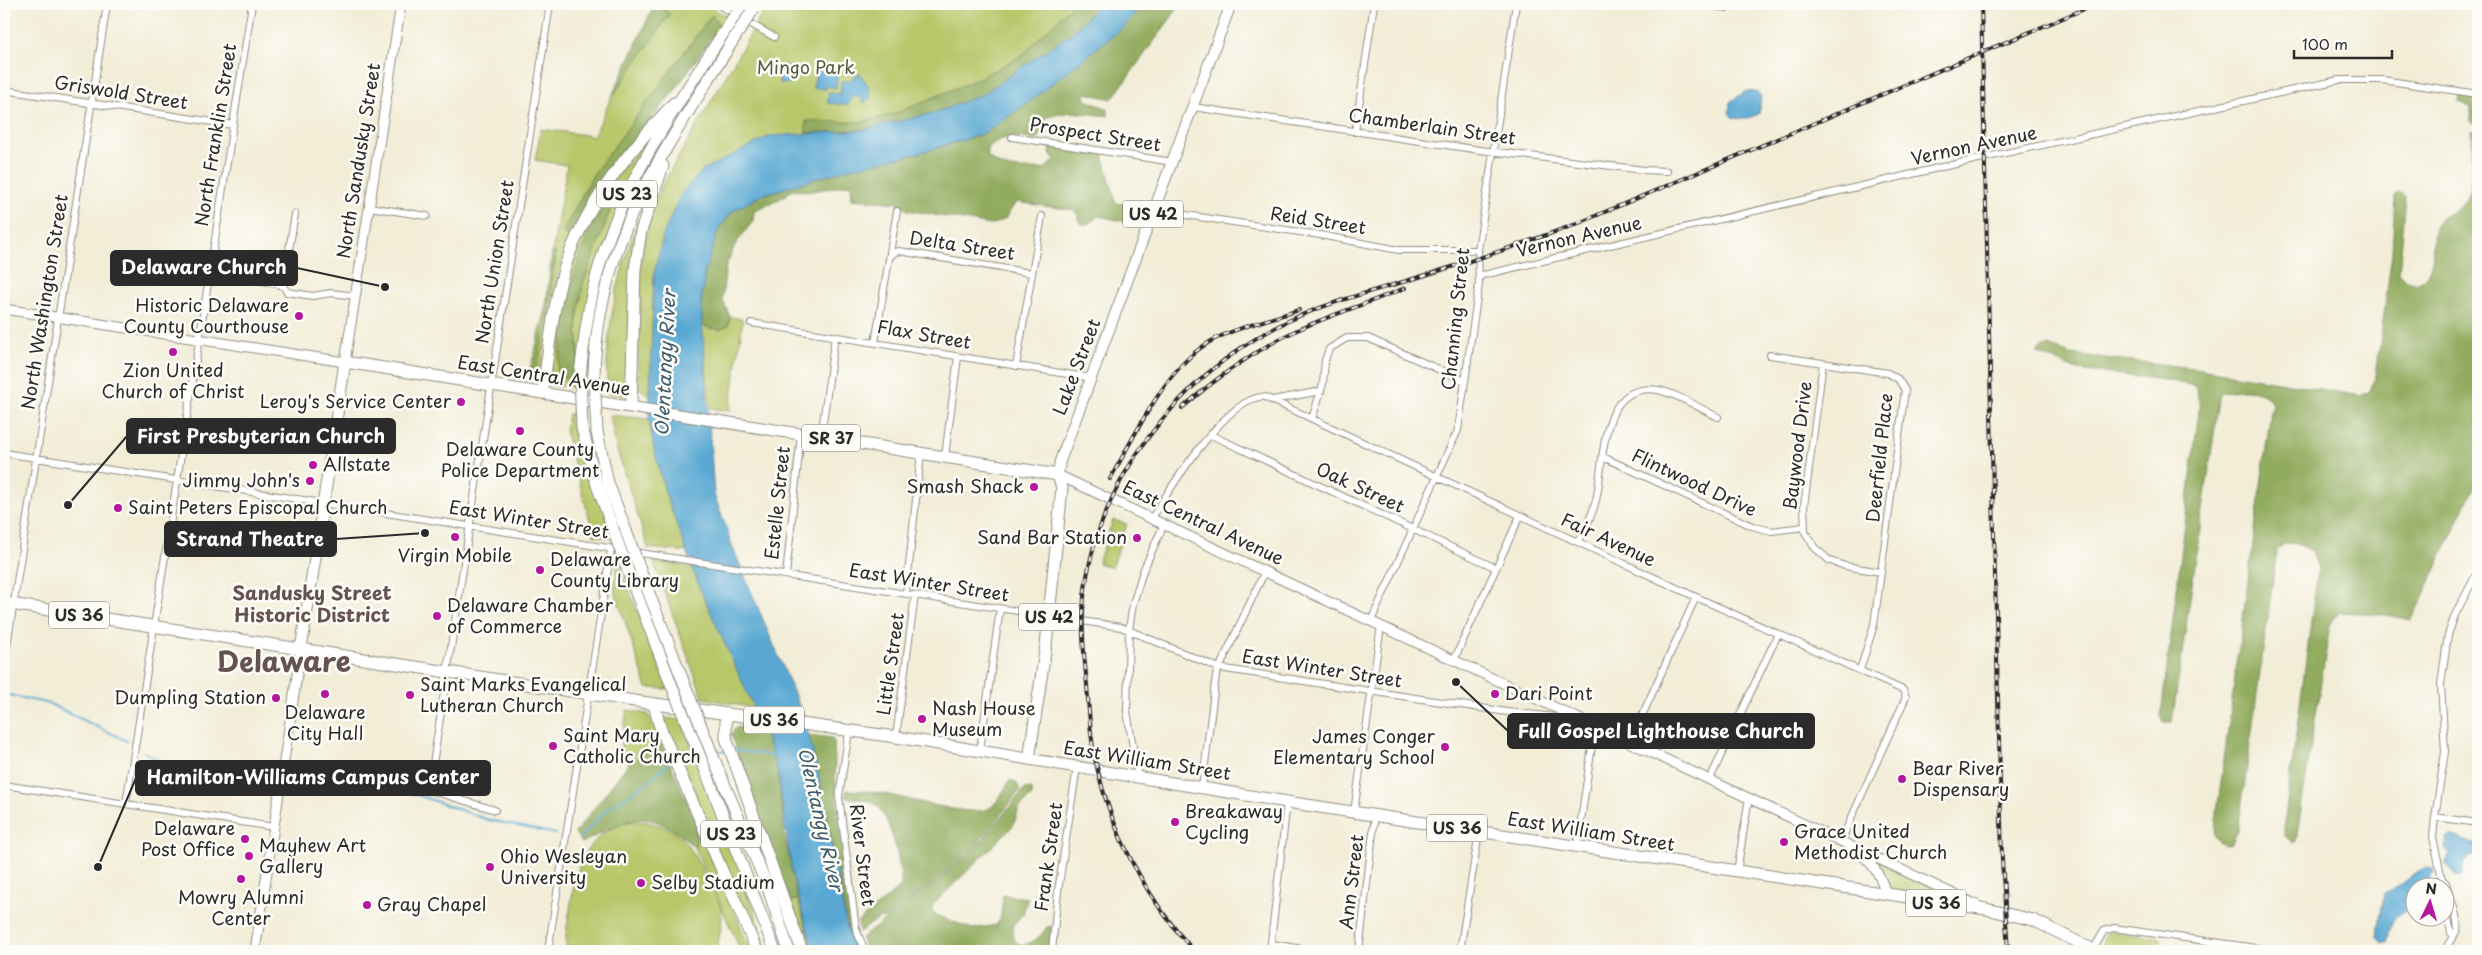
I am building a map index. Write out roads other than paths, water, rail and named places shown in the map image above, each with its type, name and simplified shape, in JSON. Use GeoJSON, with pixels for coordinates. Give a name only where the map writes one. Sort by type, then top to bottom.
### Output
{"type":"FeatureCollection","features":[{"type":"Feature","properties":{"kind":"highway","name":"US 23"},"geometry":{"type":"LineString","coordinates":[[742,4],[687,89],[627,195],[608,241],[590,304],[580,375],[582,428],[597,485],[630,577],[775,951]]}},
{"type":"Feature","properties":{"kind":"highway","name":"US 23"},"geometry":{"type":"LineString","coordinates":[[755,6],[642,191],[617,247],[600,308],[594,342],[594,376],[597,432],[608,483],[682,678],[768,888],[789,951]]}},
{"type":"Feature","properties":{"kind":"highway"},"geometry":{"type":"LineString","coordinates":[[542,393],[559,287],[579,232],[610,181],[653,126],[687,89]]}},
{"type":"Feature","properties":{"kind":"highway"},"geometry":{"type":"LineString","coordinates":[[631,407],[634,281],[638,245],[659,175],[679,128]]}},
{"type":"Feature","properties":{"kind":"highway","name":"East Central Avenue"},"geometry":{"type":"LineString","coordinates":[[345,362],[1058,475]]}},
{"type":"Feature","properties":{"kind":"highway","name":"North Sandusky Street"},"geometry":{"type":"LineString","coordinates":[[301,650],[345,362]]}},
{"type":"Feature","properties":{"kind":"highway","name":"Lake Street"},"geometry":{"type":"LineString","coordinates":[[1029,759],[1049,617],[1062,488],[1058,475]]}},
{"type":"Feature","properties":{"kind":"highway","name":"US 36"},"geometry":{"type":"LineString","coordinates":[[8,604],[301,650]]}},
{"type":"Feature","properties":{"kind":"highway","name":"East William Street"},"geometry":{"type":"LineString","coordinates":[[301,650],[654,704],[980,750],[1287,802],[1986,910]]}},
{"type":"Feature","properties":{"kind":"highway"},"geometry":{"type":"LineString","coordinates":[[654,704],[660,727],[757,951]]}},
{"type":"Feature","properties":{"kind":"highway"},"geometry":{"type":"LineString","coordinates":[[726,714],[724,728],[730,750],[802,951]]}},
{"type":"Feature","properties":{"kind":"highway","name":"US 36"},"geometry":{"type":"LineString","coordinates":[[1986,910],[2033,920],[2094,951]]}},
{"type":"Feature","properties":{"kind":"main road","name":"North Sandusky Street"},"geometry":{"type":"LineString","coordinates":[[345,362],[401,4]]}},
{"type":"Feature","properties":{"kind":"main road","name":"Lake Street"},"geometry":{"type":"LineString","coordinates":[[1058,475],[1060,462],[1231,4]]}},
{"type":"Feature","properties":{"kind":"main road","name":"SR 37"},"geometry":{"type":"LineString","coordinates":[[4,309],[345,362]]}},
{"type":"Feature","properties":{"kind":"main road","name":"East Central Avenue"},"geometry":{"type":"LineString","coordinates":[[1058,475],[1749,797],[1986,910]]}},
{"type":"Feature","properties":{"kind":"main road"},"geometry":{"type":"LineString","coordinates":[[255,951],[301,650]]}},
{"type":"Feature","properties":{"kind":"main road","name":"SR 37"},"geometry":{"type":"LineString","coordinates":[[1841,841],[1873,866],[1883,884],[1886,895]]}},
{"type":"Feature","properties":{"kind":"street","name":"North Washington Street"},"geometry":{"type":"LineString","coordinates":[[4,665],[8,604],[36,458],[107,4]]}},
{"type":"Feature","properties":{"kind":"street","name":"North Franklin Street"},"geometry":{"type":"LineString","coordinates":[[126,804],[252,4]]}},
{"type":"Feature","properties":{"kind":"street","name":"North Union Street"},"geometry":{"type":"LineString","coordinates":[[495,810],[429,790],[550,4]]}},
{"type":"Feature","properties":{"kind":"street"},"geometry":{"type":"LineString","coordinates":[[717,4],[774,37]]}},
{"type":"Feature","properties":{"kind":"street"},"geometry":{"type":"LineString","coordinates":[[1355,132],[1374,4]]}},
{"type":"Feature","properties":{"kind":"street","name":"Channing Street"},"geometry":{"type":"LineString","coordinates":[[1371,621],[1458,430],[1479,276],[1478,250],[1516,4]]}},
{"type":"Feature","properties":{"kind":"street"},"geometry":{"type":"LineString","coordinates":[[1698,4],[1728,8],[1736,5]]}},
{"type":"Feature","properties":{"kind":"street","name":"Vernon Avenue"},"geometry":{"type":"LineString","coordinates":[[1479,276],[1924,171],[2339,80],[2382,80],[2478,94]]}},
{"type":"Feature","properties":{"kind":"street","name":"Griswold Street"},"geometry":{"type":"LineString","coordinates":[[4,90],[233,125]]}},
{"type":"Feature","properties":{"kind":"street","name":"Chamberlain Street"},"geometry":{"type":"LineString","coordinates":[[1193,107],[1493,151],[1667,171]]}},
{"type":"Feature","properties":{"kind":"street","name":"Prospect Street"},"geometry":{"type":"LineString","coordinates":[[1012,137],[1173,162]]}},
{"type":"Feature","properties":{"kind":"street"},"geometry":{"type":"LineString","coordinates":[[369,207],[427,216]]}},
{"type":"Feature","properties":{"kind":"street"},"geometry":{"type":"LineString","coordinates":[[875,343],[897,211]]}},
{"type":"Feature","properties":{"kind":"street","name":"Reid Street"},"geometry":{"type":"LineString","coordinates":[[1153,214],[1172,213],[1320,235],[1399,250],[1478,250]]}},
{"type":"Feature","properties":{"kind":"street"},"geometry":{"type":"LineString","coordinates":[[282,286],[295,214]]}},
{"type":"Feature","properties":{"kind":"street"},"geometry":{"type":"LineString","coordinates":[[1016,366],[1042,216]]}},
{"type":"Feature","properties":{"kind":"street","name":"Delta Street"},"geometry":{"type":"LineString","coordinates":[[890,257],[899,251],[1031,273]]}},
{"type":"Feature","properties":{"kind":"street"},"geometry":{"type":"LineString","coordinates":[[210,270],[256,278],[282,286],[287,292],[313,296],[331,293],[356,296]]}},
{"type":"Feature","properties":{"kind":"street","name":"Flax Street"},"geometry":{"type":"LineString","coordinates":[[751,323],[1092,378]]}},
{"type":"Feature","properties":{"kind":"street"},"geometry":{"type":"LineString","coordinates":[[821,437],[835,336]]}},
{"type":"Feature","properties":{"kind":"street"},"geometry":{"type":"LineString","coordinates":[[1312,419],[1329,349],[1347,338],[1360,336],[1395,349],[1465,381]]}},
{"type":"Feature","properties":{"kind":"street","name":"Deerfield Place"},"geometry":{"type":"LineString","coordinates":[[1770,355],[1891,374],[1900,381],[1904,390],[1872,634],[1860,670]]}},
{"type":"Feature","properties":{"kind":"street"},"geometry":{"type":"LineString","coordinates":[[945,456],[958,356]]}},
{"type":"Feature","properties":{"kind":"street","name":"Baywood Drive"},"geometry":{"type":"LineString","coordinates":[[1823,363],[1804,506],[1804,527],[1815,548],[1830,561],[1845,566],[1881,572]]}},
{"type":"Feature","properties":{"kind":"street"},"geometry":{"type":"LineString","coordinates":[[1578,542],[1596,501],[1610,417],[1620,402],[1635,393],[1649,390],[1664,392],[1718,417]]}},
{"type":"Feature","properties":{"kind":"street"},"geometry":{"type":"LineString","coordinates":[[1152,518],[1180,472],[1229,416],[1249,400],[1260,397],[1272,400],[1309,395],[1320,391]]}},
{"type":"Feature","properties":{"kind":"street","name":"Fair Avenue"},"geometry":{"type":"LineString","coordinates":[[1272,400],[1696,597],[1903,690],[1906,695],[1905,701],[1841,841]]}},
{"type":"Feature","properties":{"kind":"street","name":"Estelle Street"},"geometry":{"type":"LineString","coordinates":[[786,575],[801,434]]}},
{"type":"Feature","properties":{"kind":"street","name":"Oak Street"},"geometry":{"type":"LineString","coordinates":[[1211,435],[1496,568]]}},
{"type":"Feature","properties":{"kind":"street"},"geometry":{"type":"LineString","coordinates":[[906,593],[921,452]]}},
{"type":"Feature","properties":{"kind":"street","name":"East Winter Street"},"geometry":{"type":"LineString","coordinates":[[4,453],[1129,629],[1220,668],[1507,712],[1554,718],[1582,719]]}},
{"type":"Feature","properties":{"kind":"street","name":"Flintwood Drive"},"geometry":{"type":"LineString","coordinates":[[1603,457],[1752,526],[1771,531],[1804,527]]}},
{"type":"Feature","properties":{"kind":"street"},"geometry":{"type":"LineString","coordinates":[[1454,660],[1520,516]]}},
{"type":"Feature","properties":{"kind":"street"},"geometry":{"type":"LineString","coordinates":[[1138,778],[1127,711],[1129,629],[1133,604],[1143,571],[1164,524]]}},
{"type":"Feature","properties":{"kind":"street"},"geometry":{"type":"LineString","coordinates":[[548,951],[611,549]]}},
{"type":"Feature","properties":{"kind":"street"},"geometry":{"type":"LineString","coordinates":[[2442,878],[2433,837],[2445,752],[2441,696],[2448,635],[2455,615],[2478,571]]}},
{"type":"Feature","properties":{"kind":"street"},"geometry":{"type":"LineString","coordinates":[[1202,788],[1216,675],[1265,572]]}},
{"type":"Feature","properties":{"kind":"street","name":"Little Street"},"geometry":{"type":"LineString","coordinates":[[896,738],[916,595]]}},
{"type":"Feature","properties":{"kind":"street"},"geometry":{"type":"LineString","coordinates":[[1630,742],[1696,597]]}},
{"type":"Feature","properties":{"kind":"street"},"geometry":{"type":"LineString","coordinates":[[980,750],[1000,609]]}},
{"type":"Feature","properties":{"kind":"street"},"geometry":{"type":"LineString","coordinates":[[1354,812],[1381,626]]}},
{"type":"Feature","properties":{"kind":"street"},"geometry":{"type":"LineString","coordinates":[[1710,779],[1778,634]]}},
{"type":"Feature","properties":{"kind":"street"},"geometry":{"type":"LineString","coordinates":[[1577,847],[1595,726]]}},
{"type":"Feature","properties":{"kind":"street","name":"River Street"},"geometry":{"type":"LineString","coordinates":[[849,731],[839,797],[856,929],[865,951]]}},
{"type":"Feature","properties":{"kind":"street","name":"Frank Street"},"geometry":{"type":"LineString","coordinates":[[1052,951],[1058,891],[1077,767]]}},
{"type":"Feature","properties":{"kind":"street"},"geometry":{"type":"LineString","coordinates":[[4,785],[274,827]]}},
{"type":"Feature","properties":{"kind":"street"},"geometry":{"type":"LineString","coordinates":[[1737,872],[1749,797]]}},
{"type":"Feature","properties":{"kind":"street"},"geometry":{"type":"LineString","coordinates":[[1270,951],[1287,802]]}},
{"type":"Feature","properties":{"kind":"street","name":"Ann Street"},"geometry":{"type":"LineString","coordinates":[[1359,951],[1375,815]]}},
{"type":"Feature","properties":{"kind":"street"},"geometry":{"type":"LineString","coordinates":[[2435,817],[2478,823]]}},
{"type":"Feature","properties":{"kind":"street"},"geometry":{"type":"LineString","coordinates":[[1460,951],[1479,832]]}},
{"type":"Feature","properties":{"kind":"street"},"geometry":{"type":"LineString","coordinates":[[2094,951],[2104,931],[2114,928],[2277,951]]}},
{"type":"Feature","properties":{"kind":"street"},"geometry":{"type":"LineString","coordinates":[[2446,951],[2452,937],[2452,928]]}},
{"type":"Feature","properties":{"kind":"street"},"geometry":{"type":"LineString","coordinates":[[1270,944],[1316,951]]}},
{"type":"Feature","properties":{"kind":"water","name":"Olentangy River"},"geometry":{"type":"Polygon","coordinates":[[[1100,4],[1143,4],[1121,29],[1029,102],[983,134],[923,152],[851,168],[762,195],[733,211],[719,228],[705,271],[701,306],[714,494],[733,548],[804,717],[818,772],[846,924],[854,951],[813,951],[792,874],[778,773],[764,730],[699,587],[665,492],[654,449],[649,419],[654,273],[664,233],[680,195],[703,170],[770,136],[863,130],[937,112],[983,94],[1072,33],[1100,4]]]}},
{"type":"Feature","properties":{"kind":"water"},"geometry":{"type":"Polygon","coordinates":[[[781,65],[794,67],[791,84],[779,83],[781,65]]]}},
{"type":"Feature","properties":{"kind":"water"},"geometry":{"type":"Polygon","coordinates":[[[817,66],[838,69],[836,88],[826,86],[826,89],[813,88],[817,66]]]}},
{"type":"Feature","properties":{"kind":"water"},"geometry":{"type":"Polygon","coordinates":[[[860,73],[869,87],[870,98],[864,103],[861,97],[854,96],[848,105],[827,103],[829,93],[840,94],[841,81],[848,81],[860,73]]]}},
{"type":"Feature","properties":{"kind":"water"},"geometry":{"type":"Polygon","coordinates":[[[1746,91],[1757,92],[1761,96],[1759,114],[1745,119],[1733,118],[1729,113],[1730,102],[1746,91]]]}},
{"type":"Feature","properties":{"kind":"water"},"geometry":{"type":"Polygon","coordinates":[[[2452,835],[2473,844],[2478,843],[2478,857],[2471,856],[2464,862],[2462,876],[2457,877],[2446,864],[2449,855],[2445,848],[2447,839],[2452,835]]]}},
{"type":"Feature","properties":{"kind":"water"},"geometry":{"type":"Polygon","coordinates":[[[2426,867],[2433,868],[2434,873],[2430,878],[2408,878],[2426,867]]]}},
{"type":"Feature","properties":{"kind":"water"},"geometry":{"type":"Polygon","coordinates":[[[2404,881],[2404,911],[2393,921],[2387,943],[2381,942],[2377,937],[2384,894],[2404,881]]]}},
{"type":"Feature","properties":{"kind":"waterway"},"geometry":{"type":"LineString","coordinates":[[9,695],[50,704],[127,741]]}},
{"type":"Feature","properties":{"kind":"waterway"},"geometry":{"type":"LineString","coordinates":[[736,750],[773,756]]}},
{"type":"Feature","properties":{"kind":"waterway"},"geometry":{"type":"LineString","coordinates":[[716,751],[726,751]]}},
{"type":"Feature","properties":{"kind":"waterway"},"geometry":{"type":"LineString","coordinates":[[144,752],[162,762],[231,766]]}},
{"type":"Feature","properties":{"kind":"waterway"},"geometry":{"type":"LineString","coordinates":[[677,757],[684,752],[694,752]]}},
{"type":"Feature","properties":{"kind":"waterway"},"geometry":{"type":"LineString","coordinates":[[580,838],[605,811],[646,783],[671,761]]}},
{"type":"Feature","properties":{"kind":"waterway"},"geometry":{"type":"LineString","coordinates":[[298,776],[409,792],[489,820],[556,834]]}},
{"type":"Feature","properties":{"kind":"railway"},"geometry":{"type":"LineString","coordinates":[[1981,4],[2002,860],[2008,951]]}},
{"type":"Feature","properties":{"kind":"railway"},"geometry":{"type":"LineString","coordinates":[[1194,951],[1161,910],[1146,887],[1121,839],[1111,814],[1092,744],[1083,630],[1084,597],[1092,554],[1106,512],[1125,473],[1149,436],[1178,402],[1209,372],[1244,346],[1298,317],[1331,304],[1476,259],[1574,225],[2096,4]]}},
{"type":"Feature","properties":{"kind":"railway"},"geometry":{"type":"LineString","coordinates":[[1182,408],[1208,386],[1265,347],[1309,325],[1405,288]]}},
{"type":"Feature","properties":{"kind":"railway"},"geometry":{"type":"LineString","coordinates":[[1110,479],[1154,401],[1167,382],[1198,350],[1215,339],[1235,330],[1299,310]]}},
{"type":"Feature","properties":{"kind":"place","name":"Delaware Church"},"geometry":{"type":"Point","coordinates":[385,287]}},
{"type":"Feature","properties":{"kind":"place","name":"Historic Delaware County Courthouse"},"geometry":{"type":"Point","coordinates":[299,316]}},
{"type":"Feature","properties":{"kind":"place","name":"Zion United Church of Christ"},"geometry":{"type":"Point","coordinates":[173,352]}},
{"type":"Feature","properties":{"kind":"place","name":"Leroy's Service Center"},"geometry":{"type":"Point","coordinates":[461,402]}},
{"type":"Feature","properties":{"kind":"place","name":"Delaware County Police Department"},"geometry":{"type":"Point","coordinates":[520,431]}},
{"type":"Feature","properties":{"kind":"place","name":"Allstate"},"geometry":{"type":"Point","coordinates":[313,465]}},
{"type":"Feature","properties":{"kind":"place","name":"Jimmy John's"},"geometry":{"type":"Point","coordinates":[310,481]}},
{"type":"Feature","properties":{"kind":"place","name":"Smash Shack"},"geometry":{"type":"Point","coordinates":[1034,487]}},
{"type":"Feature","properties":{"kind":"place","name":"First Presbyterian Church"},"geometry":{"type":"Point","coordinates":[68,505]}},
{"type":"Feature","properties":{"kind":"place","name":"Saint Peters Episcopal Church"},"geometry":{"type":"Point","coordinates":[118,508]}},
{"type":"Feature","properties":{"kind":"place","name":"Strand Theatre"},"geometry":{"type":"Point","coordinates":[425,533]}},
{"type":"Feature","properties":{"kind":"place","name":"Virgin Mobile"},"geometry":{"type":"Point","coordinates":[455,537]}},
{"type":"Feature","properties":{"kind":"place","name":"Sand Bar Station"},"geometry":{"type":"Point","coordinates":[1137,538]}},
{"type":"Feature","properties":{"kind":"place","name":"Delaware County Library"},"geometry":{"type":"Point","coordinates":[540,570]}},
{"type":"Feature","properties":{"kind":"place","name":"Delaware Chamber of Commerce"},"geometry":{"type":"Point","coordinates":[437,616]}},
{"type":"Feature","properties":{"kind":"place","name":"Full Gospel Lighthouse Church"},"geometry":{"type":"Point","coordinates":[1456,682]}},
{"type":"Feature","properties":{"kind":"place","name":"Delaware City Hall"},"geometry":{"type":"Point","coordinates":[325,694]}},
{"type":"Feature","properties":{"kind":"place","name":"Dari Point"},"geometry":{"type":"Point","coordinates":[1495,694]}},
{"type":"Feature","properties":{"kind":"place","name":"Saint Marks Evangelical Lutheran Church"},"geometry":{"type":"Point","coordinates":[410,695]}},
{"type":"Feature","properties":{"kind":"place","name":"Dumpling Station"},"geometry":{"type":"Point","coordinates":[276,698]}},
{"type":"Feature","properties":{"kind":"place","name":"Nash House Museum"},"geometry":{"type":"Point","coordinates":[922,719]}},
{"type":"Feature","properties":{"kind":"place","name":"Saint Mary Catholic Church"},"geometry":{"type":"Point","coordinates":[553,746]}},
{"type":"Feature","properties":{"kind":"place","name":"James Conger Elementary School"},"geometry":{"type":"Point","coordinates":[1445,747]}},
{"type":"Feature","properties":{"kind":"place","name":"Bear River Dispensary"},"geometry":{"type":"Point","coordinates":[1902,779]}},
{"type":"Feature","properties":{"kind":"place","name":"Breakaway Cycling"},"geometry":{"type":"Point","coordinates":[1175,822]}},
{"type":"Feature","properties":{"kind":"place","name":"Delaware Post Office"},"geometry":{"type":"Point","coordinates":[245,839]}},
{"type":"Feature","properties":{"kind":"place","name":"Grace United Methodist Church"},"geometry":{"type":"Point","coordinates":[1784,842]}},
{"type":"Feature","properties":{"kind":"place","name":"Mayhew Art Gallery"},"geometry":{"type":"Point","coordinates":[249,856]}},
{"type":"Feature","properties":{"kind":"place","name":"Hamilton-Williams Campus Center"},"geometry":{"type":"Point","coordinates":[98,867]}},
{"type":"Feature","properties":{"kind":"place","name":"Ohio Wesleyan University"},"geometry":{"type":"Point","coordinates":[490,867]}},
{"type":"Feature","properties":{"kind":"place","name":"Mowry Alumni Center"},"geometry":{"type":"Point","coordinates":[241,879]}},
{"type":"Feature","properties":{"kind":"place","name":"Selby Stadium"},"geometry":{"type":"Point","coordinates":[641,883]}},
{"type":"Feature","properties":{"kind":"place","name":"Gray Chapel"},"geometry":{"type":"Point","coordinates":[367,905]}},
{"type":"Feature","properties":{"kind":"district","name":"Sandusky Street Historic District"},"geometry":{"type":"Point","coordinates":[312,604]}},
{"type":"Feature","properties":{"kind":"district","name":"Delaware"},"geometry":{"type":"Point","coordinates":[284,662]}},
{"type":"Feature","properties":{"kind":"park label","name":"Mingo Park"},"geometry":{"type":"Point","coordinates":[806,68]}}]}
